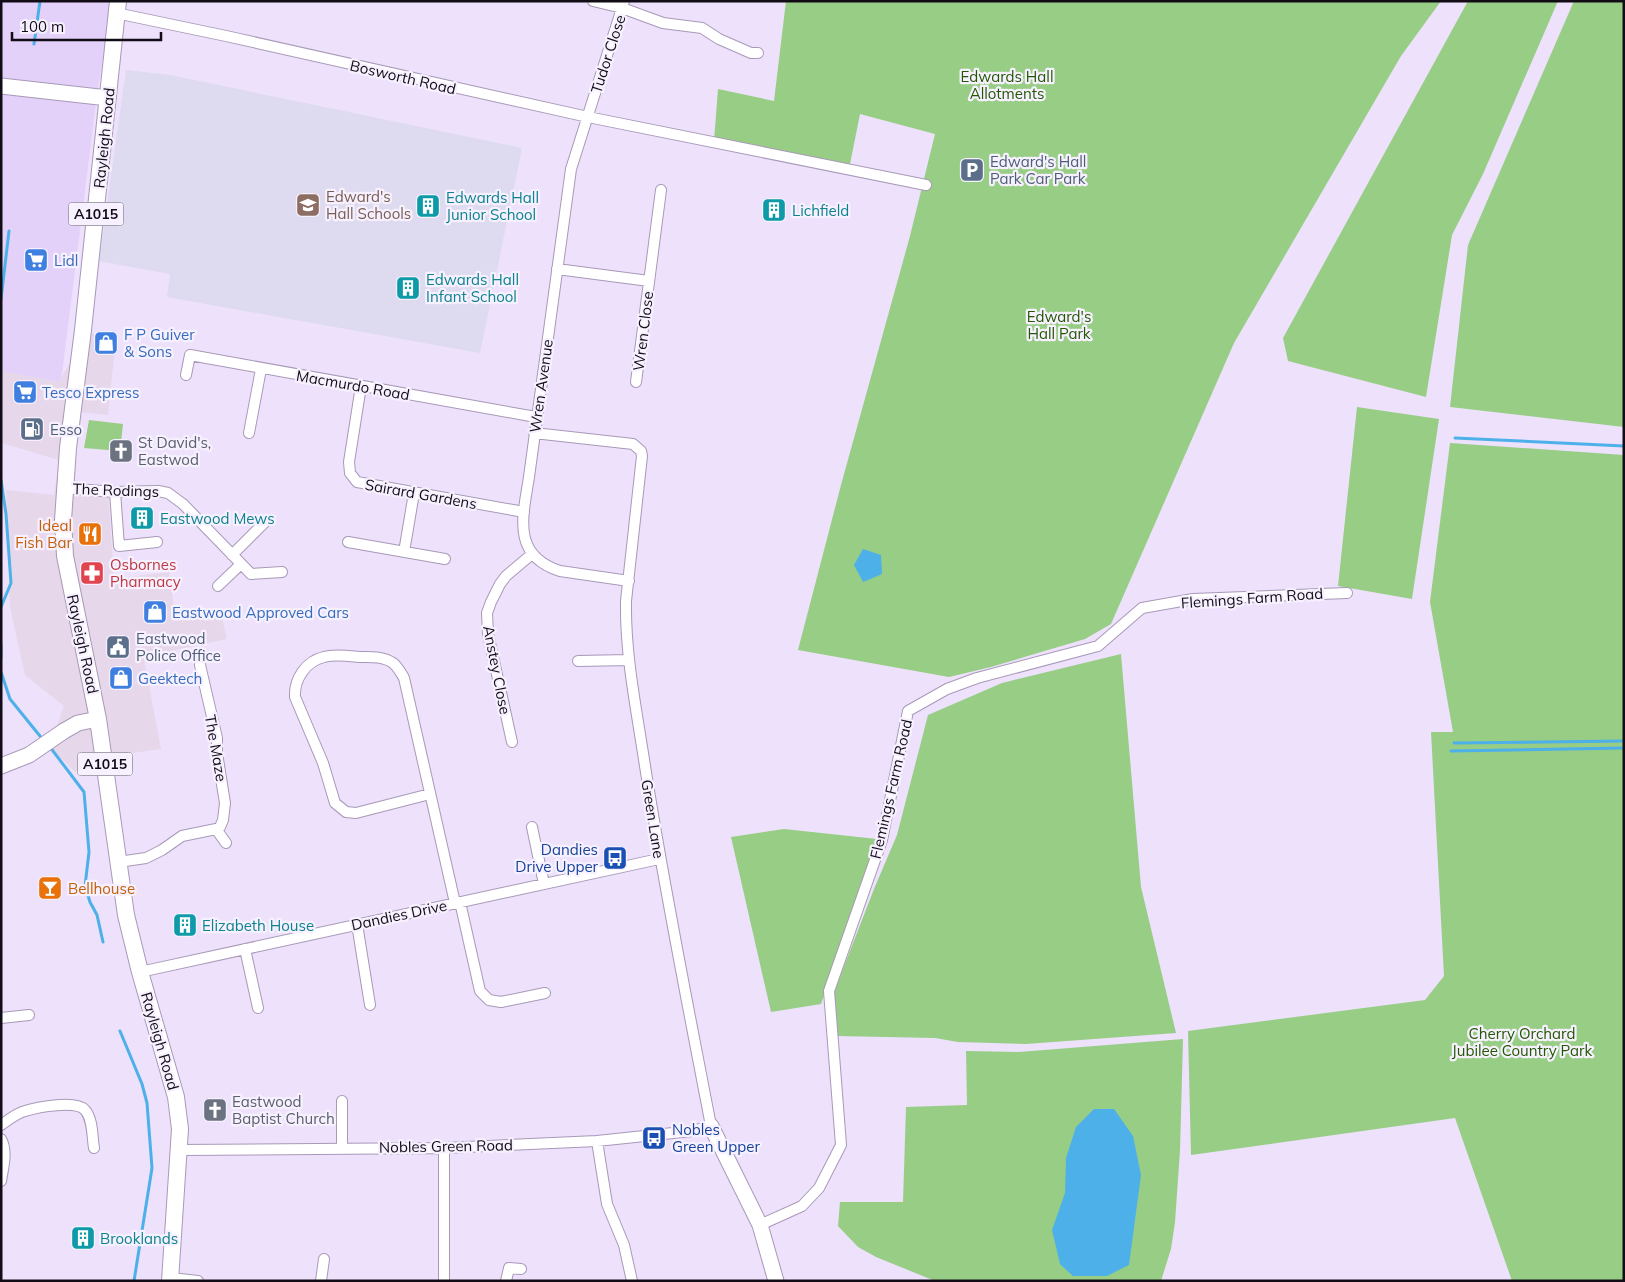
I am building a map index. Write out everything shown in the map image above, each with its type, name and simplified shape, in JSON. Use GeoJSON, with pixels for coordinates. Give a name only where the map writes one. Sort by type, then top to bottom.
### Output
{"type":"FeatureCollection","features":[{"type":"Feature","properties":{"kind":"main road","name":"Rayleigh Road"},"geometry":{"type":"LineString","coordinates":[[117,7],[64,488],[63,520],[66,556],[98,718],[126,915],[140,972],[176,1097],[180,1122],[170,1279]]}},
{"type":"Feature","properties":{"kind":"street"},"geometry":{"type":"LineString","coordinates":[[593,1],[623,5]]}},
{"type":"Feature","properties":{"kind":"street","name":"Tudor Close"},"geometry":{"type":"LineString","coordinates":[[588,117],[623,5],[663,23],[699,27],[719,39],[751,53],[758,53]]}},
{"type":"Feature","properties":{"kind":"street","name":"Bosworth Road"},"geometry":{"type":"LineString","coordinates":[[117,7],[588,117],[926,185]]}},
{"type":"Feature","properties":{"kind":"street"},"geometry":{"type":"LineString","coordinates":[[1,86],[108,98]]}},
{"type":"Feature","properties":{"kind":"street","name":"Wren Avenue"},"geometry":{"type":"LineString","coordinates":[[532,554],[523,534],[536,417],[571,169],[588,117]]}},
{"type":"Feature","properties":{"kind":"street","name":"Wren Close"},"geometry":{"type":"LineString","coordinates":[[636,382],[662,190]]}},
{"type":"Feature","properties":{"kind":"street","name":"Wren Close"},"geometry":{"type":"LineString","coordinates":[[557,269],[649,281]]}},
{"type":"Feature","properties":{"kind":"street","name":"Macmurdo Road"},"geometry":{"type":"LineString","coordinates":[[186,375],[190,355],[536,417]]}},
{"type":"Feature","properties":{"kind":"street"},"geometry":{"type":"LineString","coordinates":[[249,433],[261,369]]}},
{"type":"Feature","properties":{"kind":"street","name":"Sairard Gardens"},"geometry":{"type":"LineString","coordinates":[[361,386],[349,462],[352,477],[357,482],[524,512]]}},
{"type":"Feature","properties":{"kind":"street","name":"Green Lane"},"geometry":{"type":"LineString","coordinates":[[534,433],[633,444],[641,451],[643,461],[626,618],[629,660],[659,858],[711,1126],[760,1225],[776,1281]]}},
{"type":"Feature","properties":{"kind":"street","name":"The Rodings"},"geometry":{"type":"LineString","coordinates":[[64,488],[115,492],[158,491],[168,493],[183,504],[254,575],[282,572]]}},
{"type":"Feature","properties":{"kind":"street"},"geometry":{"type":"LineString","coordinates":[[115,492],[119,546],[157,542]]}},
{"type":"Feature","properties":{"kind":"street"},"geometry":{"type":"LineString","coordinates":[[404,552],[414,493]]}},
{"type":"Feature","properties":{"kind":"street"},"geometry":{"type":"LineString","coordinates":[[232,555],[265,522]]}},
{"type":"Feature","properties":{"kind":"street"},"geometry":{"type":"LineString","coordinates":[[348,542],[445,560]]}},
{"type":"Feature","properties":{"kind":"street"},"geometry":{"type":"LineString","coordinates":[[532,554],[544,564],[560,571],[629,581]]}},
{"type":"Feature","properties":{"kind":"street","name":"Anstey Close"},"geometry":{"type":"LineString","coordinates":[[512,742],[488,634],[487,612],[500,584],[532,554]]}},
{"type":"Feature","properties":{"kind":"street"},"geometry":{"type":"LineString","coordinates":[[218,586],[241,564]]}},
{"type":"Feature","properties":{"kind":"street","name":"Flemings Farm Road"},"geometry":{"type":"LineString","coordinates":[[760,1225],[802,1206],[819,1188],[841,1145],[829,991],[882,840],[908,712],[947,689],[977,678],[1098,646],[1142,608],[1193,599],[1347,593]]}},
{"type":"Feature","properties":{"kind":"street"},"geometry":{"type":"LineString","coordinates":[[430,794],[356,812],[346,812],[340,808],[332,794],[323,763],[295,697],[297,682],[307,666],[315,660],[334,656],[380,658],[394,664],[404,678],[430,794],[480,991],[489,1000],[501,1002],[545,993]]}},
{"type":"Feature","properties":{"kind":"street"},"geometry":{"type":"LineString","coordinates":[[578,661],[629,660]]}},
{"type":"Feature","properties":{"kind":"street","name":"The Maze"},"geometry":{"type":"LineString","coordinates":[[200,665],[217,738],[217,753],[225,803],[223,820],[220,827],[216,829]]}},
{"type":"Feature","properties":{"kind":"street"},"geometry":{"type":"LineString","coordinates":[[1,766],[20,760],[64,730],[78,723],[98,718]]}},
{"type":"Feature","properties":{"kind":"street"},"geometry":{"type":"LineString","coordinates":[[532,826],[544,884]]}},
{"type":"Feature","properties":{"kind":"street"},"geometry":{"type":"LineString","coordinates":[[118,862],[146,858],[162,850],[182,836],[216,829],[226,843]]}},
{"type":"Feature","properties":{"kind":"street","name":"Dandies Drive"},"geometry":{"type":"LineString","coordinates":[[140,972],[659,858]]}},
{"type":"Feature","properties":{"kind":"street"},"geometry":{"type":"LineString","coordinates":[[357,924],[370,1005]]}},
{"type":"Feature","properties":{"kind":"street"},"geometry":{"type":"LineString","coordinates":[[245,949],[258,1008]]}},
{"type":"Feature","properties":{"kind":"street"},"geometry":{"type":"LineString","coordinates":[[1,1018],[29,1015]]}},
{"type":"Feature","properties":{"kind":"street"},"geometry":{"type":"LineString","coordinates":[[342,1102],[342,1148]]}},
{"type":"Feature","properties":{"kind":"street"},"geometry":{"type":"LineString","coordinates":[[1,1124],[24,1111],[60,1105],[78,1105],[85,1110],[90,1118],[94,1148]]}},
{"type":"Feature","properties":{"kind":"street","name":"Nobles Green Road"},"geometry":{"type":"LineString","coordinates":[[179,1150],[444,1148],[598,1141],[692,1131],[711,1126]]}},
{"type":"Feature","properties":{"kind":"street"},"geometry":{"type":"LineString","coordinates":[[1,1138],[4,1162],[1,1181]]}},
{"type":"Feature","properties":{"kind":"street"},"geometry":{"type":"LineString","coordinates":[[598,1141],[607,1204],[624,1244],[632,1281]]}},
{"type":"Feature","properties":{"kind":"street"},"geometry":{"type":"LineString","coordinates":[[444,1148],[444,1281]]}},
{"type":"Feature","properties":{"kind":"street"},"geometry":{"type":"LineString","coordinates":[[321,1281],[324,1259]]}},
{"type":"Feature","properties":{"kind":"street"},"geometry":{"type":"LineString","coordinates":[[506,1281],[509,1268],[521,1269]]}},
{"type":"Feature","properties":{"kind":"street"},"geometry":{"type":"LineString","coordinates":[[170,1279],[198,1281]]}},
{"type":"Feature","properties":{"kind":"shaded area"},"geometry":{"type":"Polygon","coordinates":[[[1,1],[113,1],[98,87],[61,382],[1,371],[1,1]]]}},
{"type":"Feature","properties":{"kind":"shaded area","name":"Edward's Hall Schools"},"geometry":{"type":"Polygon","coordinates":[[[126,70],[170,75],[522,148],[480,353],[167,297],[170,274],[99,261],[126,70]]]}},
{"type":"Feature","properties":{"kind":"shaded area"},"geometry":{"type":"Polygon","coordinates":[[[90,333],[116,338],[108,415],[80,412],[72,488],[108,490],[114,579],[169,572],[176,621],[221,615],[227,639],[144,659],[161,749],[112,756],[75,772],[50,747],[64,706],[25,675],[10,607],[6,490],[54,495],[59,460],[1,443],[1,371],[61,382],[63,374],[90,333]]]}},
{"type":"Feature","properties":{"kind":"green space","name":"Edward's Hall Park"},"geometry":{"type":"Polygon","coordinates":[[[786,1],[1441,1],[1401,56],[1234,343],[1111,624],[1085,639],[991,667],[949,677],[798,650],[841,485],[910,236],[935,134],[860,114],[849,169],[714,141],[718,89],[774,101],[786,1]]]}},
{"type":"Feature","properties":{"kind":"green space"},"geometry":{"type":"Polygon","coordinates":[[[1468,1],[1558,1],[1483,174],[1452,235],[1426,397],[1288,361],[1283,338],[1468,1]]]}},
{"type":"Feature","properties":{"kind":"green space"},"geometry":{"type":"Polygon","coordinates":[[[1574,1],[1624,1],[1624,427],[1450,407],[1468,245],[1574,1]]]}},
{"type":"Feature","properties":{"kind":"green space"},"geometry":{"type":"Polygon","coordinates":[[[1357,407],[1439,419],[1412,599],[1338,586],[1357,407]]]}},
{"type":"Feature","properties":{"kind":"green space"},"geometry":{"type":"Polygon","coordinates":[[[89,420],[123,424],[120,451],[84,448],[89,420]]]}},
{"type":"Feature","properties":{"kind":"green space","name":"Cherry Orchard Jubilee Country Park"},"geometry":{"type":"Polygon","coordinates":[[[1450,443],[1624,455],[1624,1281],[1512,1281],[1455,1118],[1191,1155],[1188,1031],[1425,1000],[1444,976],[1431,732],[1453,732],[1430,602],[1450,443]]]}},
{"type":"Feature","properties":{"kind":"green space"},"geometry":{"type":"Polygon","coordinates":[[[1121,654],[1141,887],[1176,1033],[1026,1044],[958,1042],[935,1038],[837,1036],[834,992],[897,835],[928,715],[1002,683],[1121,654]]]}},
{"type":"Feature","properties":{"kind":"green space"},"geometry":{"type":"Polygon","coordinates":[[[784,829],[877,839],[821,1004],[771,1012],[731,837],[784,829]]]}},
{"type":"Feature","properties":{"kind":"green space"},"geometry":{"type":"Polygon","coordinates":[[[1183,1039],[1180,1151],[1175,1222],[1171,1249],[1161,1281],[935,1281],[876,1257],[858,1247],[838,1226],[840,1202],[903,1202],[906,1107],[967,1105],[966,1051],[1019,1052],[1183,1039]]]}},
{"type":"Feature","properties":{"kind":"water"},"geometry":{"type":"Polygon","coordinates":[[[863,549],[881,555],[882,574],[863,582],[854,565],[863,549]]]}},
{"type":"Feature","properties":{"kind":"water"},"geometry":{"type":"Polygon","coordinates":[[[1094,1109],[1114,1109],[1133,1136],[1141,1175],[1129,1265],[1107,1276],[1073,1276],[1060,1264],[1052,1230],[1065,1193],[1066,1158],[1076,1127],[1094,1109]]]}},
{"type":"Feature","properties":{"kind":"waterway"},"geometry":{"type":"LineString","coordinates":[[34,44],[40,1]]}},
{"type":"Feature","properties":{"kind":"waterway"},"geometry":{"type":"LineString","coordinates":[[1,299],[9,231]]}},
{"type":"Feature","properties":{"kind":"waterway"},"geometry":{"type":"LineString","coordinates":[[1455,438],[1624,446]]}},
{"type":"Feature","properties":{"kind":"waterway"},"geometry":{"type":"LineString","coordinates":[[1,480],[6,514],[11,583],[1,607]]}},
{"type":"Feature","properties":{"kind":"waterway"},"geometry":{"type":"LineString","coordinates":[[1,644],[1,658]]}},
{"type":"Feature","properties":{"kind":"waterway"},"geometry":{"type":"LineString","coordinates":[[1,672],[10,699],[44,741]]}},
{"type":"Feature","properties":{"kind":"waterway"},"geometry":{"type":"LineString","coordinates":[[1454,743],[1624,741]]}},
{"type":"Feature","properties":{"kind":"waterway"},"geometry":{"type":"LineString","coordinates":[[50,747],[84,792],[89,852],[85,886],[97,915],[103,942]]}},
{"type":"Feature","properties":{"kind":"waterway"},"geometry":{"type":"LineString","coordinates":[[1451,751],[1624,748]]}},
{"type":"Feature","properties":{"kind":"waterway"},"geometry":{"type":"LineString","coordinates":[[120,1031],[142,1084],[147,1103],[152,1168],[134,1281]]}},
{"type":"Feature","properties":{"kind":"place","name":"Edward's Hall Park Car Park"},"geometry":{"type":"Point","coordinates":[972,170]}},
{"type":"Feature","properties":{"kind":"place","name":"Edward's Hall Schools"},"geometry":{"type":"Point","coordinates":[308,205]}},
{"type":"Feature","properties":{"kind":"place","name":"Edwards Hall Junior School"},"geometry":{"type":"Point","coordinates":[428,206]}},
{"type":"Feature","properties":{"kind":"place","name":"Lichfield"},"geometry":{"type":"Point","coordinates":[774,210]}},
{"type":"Feature","properties":{"kind":"place","name":"Lidl"},"geometry":{"type":"Point","coordinates":[36,260]}},
{"type":"Feature","properties":{"kind":"place","name":"Edwards Hall Infant School"},"geometry":{"type":"Point","coordinates":[408,288]}},
{"type":"Feature","properties":{"kind":"place","name":"F P Guiver & Sons"},"geometry":{"type":"Point","coordinates":[106,343]}},
{"type":"Feature","properties":{"kind":"place","name":"Tesco Express"},"geometry":{"type":"Point","coordinates":[25,392]}},
{"type":"Feature","properties":{"kind":"place","name":"Esso"},"geometry":{"type":"Point","coordinates":[32,429]}},
{"type":"Feature","properties":{"kind":"place","name":"St David's, Eastwod"},"geometry":{"type":"Point","coordinates":[121,451]}},
{"type":"Feature","properties":{"kind":"place","name":"Eastwood Mews"},"geometry":{"type":"Point","coordinates":[142,518]}},
{"type":"Feature","properties":{"kind":"place","name":"Ideal Fish Bar"},"geometry":{"type":"Point","coordinates":[90,534]}},
{"type":"Feature","properties":{"kind":"place","name":"Osbornes Pharmacy"},"geometry":{"type":"Point","coordinates":[92,573]}},
{"type":"Feature","properties":{"kind":"place","name":"Eastwood Approved Cars"},"geometry":{"type":"Point","coordinates":[155,612]}},
{"type":"Feature","properties":{"kind":"place","name":"Eastwood Police Office"},"geometry":{"type":"Point","coordinates":[118,647]}},
{"type":"Feature","properties":{"kind":"place","name":"Geektech"},"geometry":{"type":"Point","coordinates":[121,678]}},
{"type":"Feature","properties":{"kind":"place","name":"Dandies Drive Upper"},"geometry":{"type":"Point","coordinates":[615,858]}},
{"type":"Feature","properties":{"kind":"place","name":"Bellhouse"},"geometry":{"type":"Point","coordinates":[50,888]}},
{"type":"Feature","properties":{"kind":"place","name":"Elizabeth House"},"geometry":{"type":"Point","coordinates":[185,925]}},
{"type":"Feature","properties":{"kind":"place","name":"Eastwood Baptist Church"},"geometry":{"type":"Point","coordinates":[215,1110]}},
{"type":"Feature","properties":{"kind":"place","name":"Nobles Green Upper"},"geometry":{"type":"Point","coordinates":[654,1138]}},
{"type":"Feature","properties":{"kind":"place","name":"Brooklands"},"geometry":{"type":"Point","coordinates":[83,1238]}},
{"type":"Feature","properties":{"kind":"park label","name":"Edwards Hall Allotments"},"geometry":{"type":"Point","coordinates":[1007,84]}}]}
